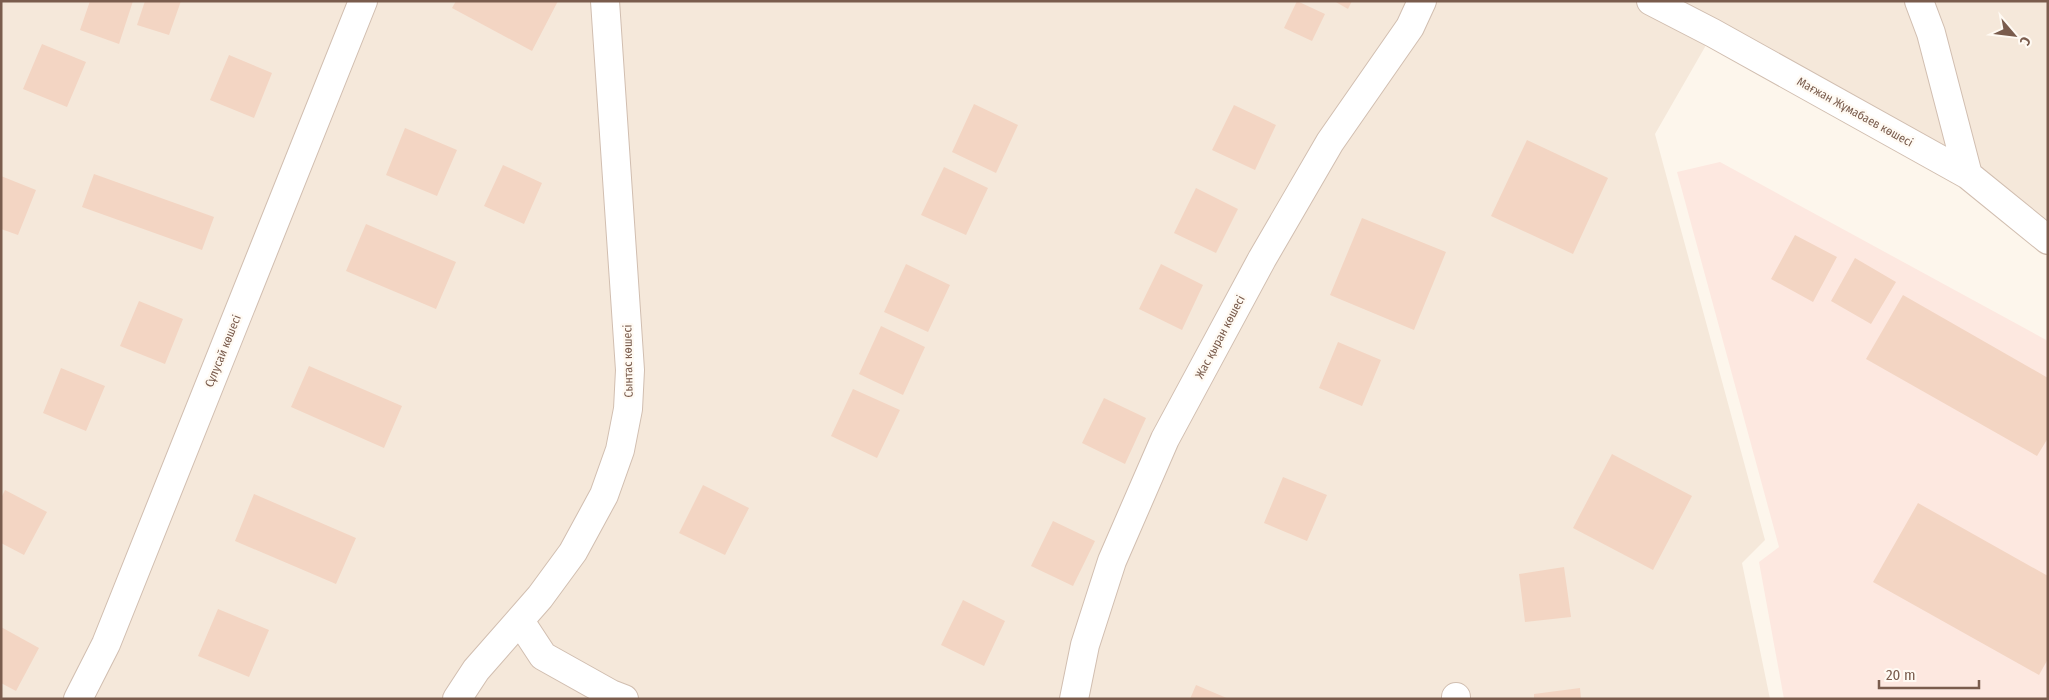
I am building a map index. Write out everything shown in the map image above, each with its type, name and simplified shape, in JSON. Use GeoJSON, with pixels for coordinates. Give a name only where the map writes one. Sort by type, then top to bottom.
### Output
{"type":"FeatureCollection","features":[{"type":"Feature","properties":{"kind":"street","name":"Сұлусай көшесі"},"geometry":{"type":"LineString","coordinates":[[78,699],[106,644],[363,1]]}},
{"type":"Feature","properties":{"kind":"street","name":"Сынтас көшесі"},"geometry":{"type":"LineString","coordinates":[[457,699],[476,670],[540,598],[573,552],[604,495],[620,450],[628,409],[630,370],[605,1]]}},
{"type":"Feature","properties":{"kind":"street","name":"Жас қыран көшесі"},"geometry":{"type":"LineString","coordinates":[[1074,699],[1085,645],[1112,561],[1165,439],[1262,259],[1330,142],[1410,27],[1422,1]]}},
{"type":"Feature","properties":{"kind":"street","name":"Мағжан Жұмабаев көшесі"},"geometry":{"type":"LineString","coordinates":[[1651,1],[1713,33],[1968,175],[2048,240]]}},
{"type":"Feature","properties":{"kind":"street"},"geometry":{"type":"LineString","coordinates":[[1919,1],[1930,32],[1968,175]]}},
{"type":"Feature","properties":{"kind":"street"},"geometry":{"type":"LineString","coordinates":[[520,621],[543,656],[611,694],[624,699]]}},
{"type":"Feature","properties":{"kind":"shaded area"},"geometry":{"type":"Polygon","coordinates":[[[1,1],[2048,1],[2048,240],[1713,33],[1655,134],[1765,540],[1742,563],[1770,699],[1,699],[1,1]]]}},
{"type":"Feature","properties":{"kind":"shaded area"},"geometry":{"type":"Polygon","coordinates":[[[1720,162],[2048,341],[2048,699],[1784,699],[1759,562],[1779,547],[1677,172],[1720,162]]]}},
{"type":"Feature","properties":{"kind":"building"},"geometry":{"type":"Polygon","coordinates":[[[90,1],[133,1],[119,44],[80,30],[90,1]]]}},
{"type":"Feature","properties":{"kind":"building"},"geometry":{"type":"Polygon","coordinates":[[[145,1],[181,1],[169,35],[137,25],[145,1]]]}},
{"type":"Feature","properties":{"kind":"building"},"geometry":{"type":"Polygon","coordinates":[[[456,1],[558,1],[532,51],[452,8],[456,1]]]}},
{"type":"Feature","properties":{"kind":"building"},"geometry":{"type":"Polygon","coordinates":[[[1297,1],[1325,14],[1312,41],[1284,28],[1297,1]]]}},
{"type":"Feature","properties":{"kind":"building"},"geometry":{"type":"Polygon","coordinates":[[[1334,1],[1352,1],[1348,9],[1334,1]]]}},
{"type":"Feature","properties":{"kind":"building"},"geometry":{"type":"Polygon","coordinates":[[[42,44],[86,62],[67,107],[23,89],[42,44]]]}},
{"type":"Feature","properties":{"kind":"building"},"geometry":{"type":"Polygon","coordinates":[[[229,55],[272,73],[254,118],[210,100],[229,55]]]}},
{"type":"Feature","properties":{"kind":"building"},"geometry":{"type":"Polygon","coordinates":[[[974,104],[1018,125],[996,173],[952,152],[974,104]]]}},
{"type":"Feature","properties":{"kind":"building"},"geometry":{"type":"Polygon","coordinates":[[[1234,105],[1276,125],[1255,170],[1212,150],[1234,105]]]}},
{"type":"Feature","properties":{"kind":"building"},"geometry":{"type":"Polygon","coordinates":[[[405,128],[457,150],[437,196],[386,175],[405,128]]]}},
{"type":"Feature","properties":{"kind":"building"},"geometry":{"type":"Polygon","coordinates":[[[1527,140],[1608,178],[1573,254],[1491,216],[1527,140]]]}},
{"type":"Feature","properties":{"kind":"building"},"geometry":{"type":"Polygon","coordinates":[[[503,165],[542,183],[524,224],[484,206],[503,165]]]}},
{"type":"Feature","properties":{"kind":"building"},"geometry":{"type":"Polygon","coordinates":[[[944,167],[988,188],[966,235],[921,215],[944,167]]]}},
{"type":"Feature","properties":{"kind":"building"},"geometry":{"type":"Polygon","coordinates":[[[94,174],[214,217],[202,250],[82,207],[94,174]]]}},
{"type":"Feature","properties":{"kind":"building"},"geometry":{"type":"Polygon","coordinates":[[[1,176],[36,190],[18,235],[1,229],[1,176]]]}},
{"type":"Feature","properties":{"kind":"building"},"geometry":{"type":"Polygon","coordinates":[[[1196,188],[1238,209],[1216,253],[1174,233],[1196,188]]]}},
{"type":"Feature","properties":{"kind":"building"},"geometry":{"type":"Polygon","coordinates":[[[1362,218],[1446,252],[1414,330],[1330,295],[1362,218]]]}},
{"type":"Feature","properties":{"kind":"building"},"geometry":{"type":"Polygon","coordinates":[[[366,224],[456,262],[436,309],[346,271],[366,224]]]}},
{"type":"Feature","properties":{"kind":"building"},"geometry":{"type":"Polygon","coordinates":[[[1795,235],[1837,257],[1813,302],[1771,279],[1795,235]]]}},
{"type":"Feature","properties":{"kind":"building"},"geometry":{"type":"Polygon","coordinates":[[[1855,258],[1896,282],[1871,324],[1831,301],[1855,258]]]}},
{"type":"Feature","properties":{"kind":"building"},"geometry":{"type":"Polygon","coordinates":[[[906,264],[950,285],[928,332],[884,312],[906,264]]]}},
{"type":"Feature","properties":{"kind":"building"},"geometry":{"type":"Polygon","coordinates":[[[1161,264],[1203,285],[1182,330],[1139,309],[1161,264]]]}},
{"type":"Feature","properties":{"kind":"building"},"geometry":{"type":"Polygon","coordinates":[[[1903,295],[2048,378],[2048,438],[2037,456],[1866,359],[1903,295]]]}},
{"type":"Feature","properties":{"kind":"building"},"geometry":{"type":"Polygon","coordinates":[[[139,301],[183,319],[165,364],[120,346],[139,301]]]}},
{"type":"Feature","properties":{"kind":"building"},"geometry":{"type":"Polygon","coordinates":[[[881,326],[925,347],[903,395],[859,374],[881,326]]]}},
{"type":"Feature","properties":{"kind":"building"},"geometry":{"type":"Polygon","coordinates":[[[1338,342],[1381,360],[1362,406],[1319,388],[1338,342]]]}},
{"type":"Feature","properties":{"kind":"building"},"geometry":{"type":"Polygon","coordinates":[[[309,366],[402,406],[384,448],[291,407],[309,366]]]}},
{"type":"Feature","properties":{"kind":"building"},"geometry":{"type":"Polygon","coordinates":[[[61,368],[105,386],[86,431],[43,413],[61,368]]]}},
{"type":"Feature","properties":{"kind":"building"},"geometry":{"type":"Polygon","coordinates":[[[853,389],[900,410],[877,458],[831,436],[853,389]]]}},
{"type":"Feature","properties":{"kind":"building"},"geometry":{"type":"Polygon","coordinates":[[[1104,398],[1146,418],[1125,464],[1082,443],[1104,398]]]}},
{"type":"Feature","properties":{"kind":"building"},"geometry":{"type":"Polygon","coordinates":[[[1612,454],[1692,496],[1653,570],[1573,528],[1612,454]]]}},
{"type":"Feature","properties":{"kind":"building"},"geometry":{"type":"Polygon","coordinates":[[[1283,477],[1327,495],[1307,541],[1264,523],[1283,477]]]}},
{"type":"Feature","properties":{"kind":"building"},"geometry":{"type":"Polygon","coordinates":[[[703,485],[749,508],[725,555],[679,533],[703,485]]]}},
{"type":"Feature","properties":{"kind":"building"},"geometry":{"type":"Polygon","coordinates":[[[5,490],[47,512],[24,555],[1,543],[1,498],[5,490]]]}},
{"type":"Feature","properties":{"kind":"building"},"geometry":{"type":"Polygon","coordinates":[[[254,494],[356,538],[336,584],[235,541],[254,494]]]}},
{"type":"Feature","properties":{"kind":"building"},"geometry":{"type":"Polygon","coordinates":[[[1918,503],[2048,576],[2048,659],[2039,675],[1873,582],[1918,503]]]}},
{"type":"Feature","properties":{"kind":"building"},"geometry":{"type":"Polygon","coordinates":[[[1053,521],[1095,541],[1073,586],[1031,566],[1053,521]]]}},
{"type":"Feature","properties":{"kind":"building"},"geometry":{"type":"Polygon","coordinates":[[[1564,567],[1571,617],[1525,622],[1519,574],[1564,567]]]}},
{"type":"Feature","properties":{"kind":"building"},"geometry":{"type":"Polygon","coordinates":[[[963,600],[1005,621],[984,666],[941,645],[963,600]]]}},
{"type":"Feature","properties":{"kind":"building"},"geometry":{"type":"Polygon","coordinates":[[[218,609],[269,630],[249,677],[198,656],[218,609]]]}},
{"type":"Feature","properties":{"kind":"building"},"geometry":{"type":"Polygon","coordinates":[[[1,627],[39,648],[16,691],[1,683],[1,627]]]}},
{"type":"Feature","properties":{"kind":"building"},"geometry":{"type":"Polygon","coordinates":[[[1196,685],[1229,699],[1190,699],[1196,685]]]}},
{"type":"Feature","properties":{"kind":"building"},"geometry":{"type":"Polygon","coordinates":[[[1580,688],[1581,699],[1534,699],[1534,694],[1580,688]]]}}]}
